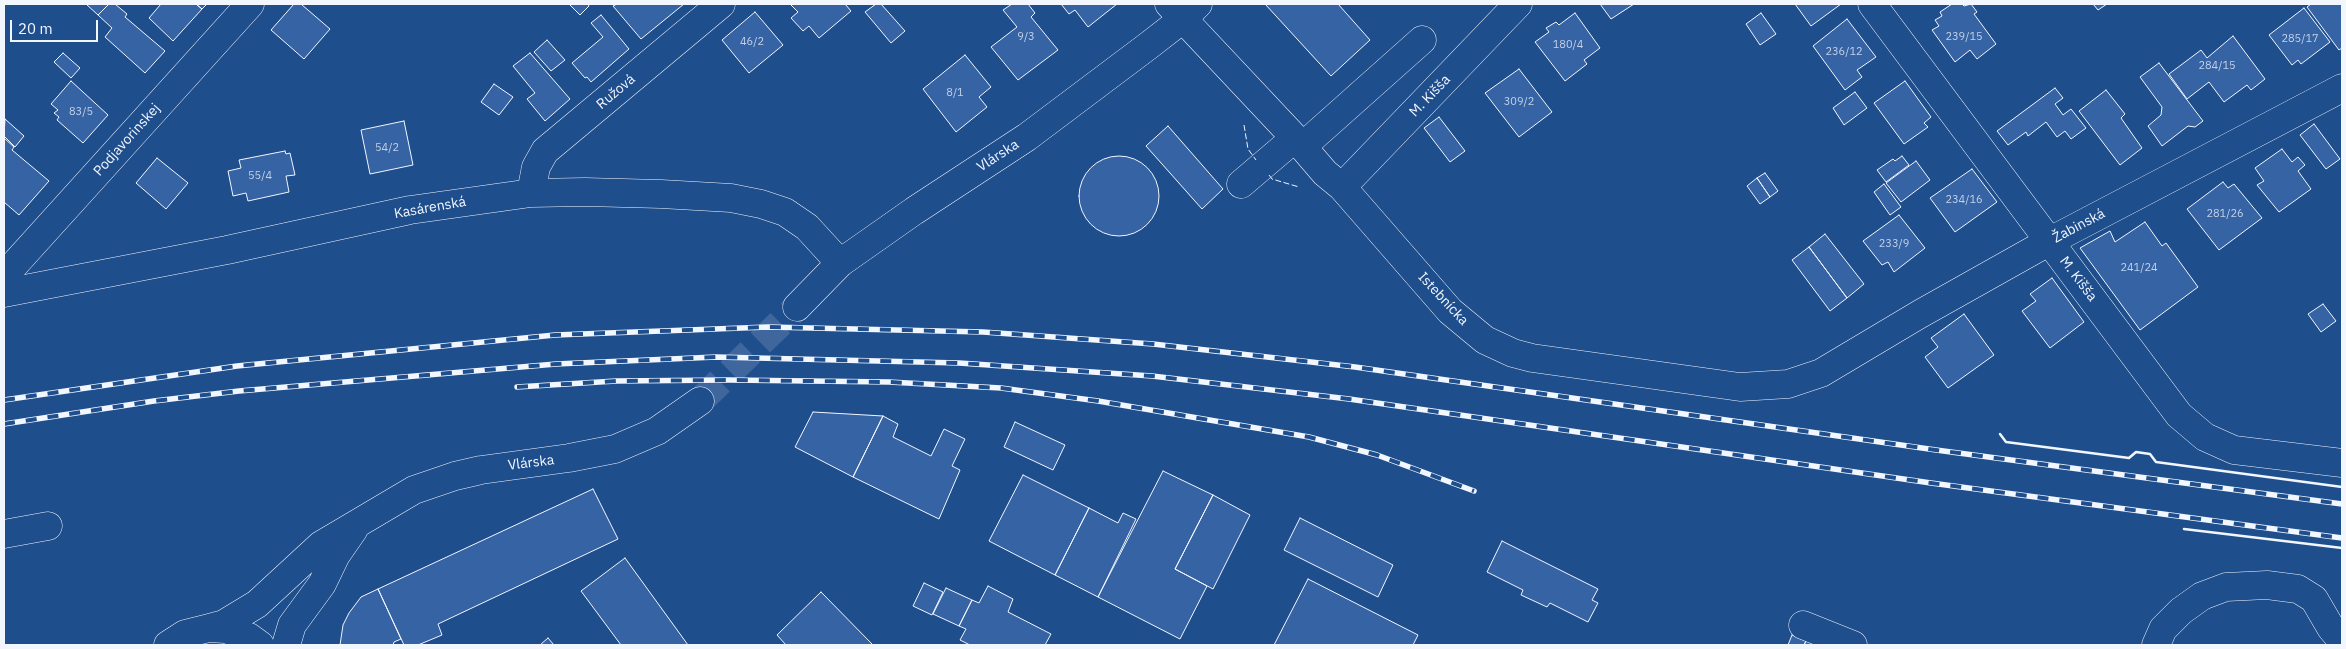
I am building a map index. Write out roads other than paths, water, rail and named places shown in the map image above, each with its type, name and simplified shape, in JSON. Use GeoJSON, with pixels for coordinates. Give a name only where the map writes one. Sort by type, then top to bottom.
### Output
{"type":"FeatureCollection","features":[{"type":"Feature","properties":{"kind":"street","name":"Podjavorinskej"},"geometry":{"type":"LineString","coordinates":[[4,276],[250,4]]}},
{"type":"Feature","properties":{"kind":"street","name":"Ružová"},"geometry":{"type":"LineString","coordinates":[[531,193],[536,167],[546,151],[721,4]]}},
{"type":"Feature","properties":{"kind":"street","name":"M. Kišša"},"geometry":{"type":"LineString","coordinates":[[1342,187],[1518,4]]}},
{"type":"Feature","properties":{"kind":"street","name":"M. Kišša"},"geometry":{"type":"LineString","coordinates":[[1872,4],[2179,415],[2205,437],[2234,450],[2342,463]]}},
{"type":"Feature","properties":{"kind":"street","name":"Istebnícka"},"geometry":{"type":"LineString","coordinates":[[1184,8],[1325,173],[1342,187],[1450,311],[1485,340],[1513,353],[1532,358],[1740,387],[1788,384],[1821,373]]}},
{"type":"Feature","properties":{"kind":"street","name":"Vlárska"},"geometry":{"type":"LineString","coordinates":[[798,307],[840,264],[914,211],[1027,137],[1184,8]]}},
{"type":"Feature","properties":{"kind":"street"},"geometry":{"type":"LineString","coordinates":[[1241,184],[1299,142],[1422,40]]}},
{"type":"Feature","properties":{"kind":"street","name":"Žabinská"},"geometry":{"type":"LineString","coordinates":[[1821,373],[2050,242],[2342,88]]}},
{"type":"Feature","properties":{"kind":"street","name":"Kasárenská"},"geometry":{"type":"LineString","coordinates":[[4,293],[227,250],[410,210],[531,193],[661,194],[730,198],[761,204],[785,212],[807,227],[840,264]]}},
{"type":"Feature","properties":{"kind":"street","name":"Vlárska"},"geometry":{"type":"LineString","coordinates":[[209,628],[224,624],[257,604],[312,552],[414,490],[455,476],[481,470],[591,454],[635,442],[671,423],[700,401]]}},
{"type":"Feature","properties":{"kind":"street","name":"Vlárska"},"geometry":{"type":"LineString","coordinates":[[286,645],[292,624],[322,584],[344,542],[360,523]]}},
{"type":"Feature","properties":{"kind":"street"},"geometry":{"type":"LineString","coordinates":[[4,534],[48,526]]}},
{"type":"Feature","properties":{"kind":"street"},"geometry":{"type":"LineString","coordinates":[[2156,645],[2163,630],[2181,610],[2202,596],[2226,587],[2267,585],[2298,588],[2314,599],[2331,628],[2342,641]]}},
{"type":"Feature","properties":{"kind":"street"},"geometry":{"type":"LineString","coordinates":[[1803,625],[1853,645]]}},
{"type":"Feature","properties":{"kind":"street"},"geometry":{"type":"LineString","coordinates":[[168,645],[184,634],[209,628],[225,629],[249,637],[260,645]]}},
{"type":"Feature","properties":{"kind":"tunnel"},"geometry":{"type":"LineString","coordinates":[[700,401],[797,307]]}},
{"type":"Feature","properties":{"kind":"railway"},"geometry":{"type":"LineString","coordinates":[[4,400],[237,366],[555,335],[768,327],[983,332],[1153,344],[1355,367],[1936,450],[2342,504]]}},
{"type":"Feature","properties":{"kind":"railway"},"geometry":{"type":"LineString","coordinates":[[4,424],[154,401],[239,391],[556,364],[716,357],[959,363],[1152,376],[1349,399],[1931,483],[2342,538]]}},
{"type":"Feature","properties":{"kind":"railway"},"geometry":{"type":"LineString","coordinates":[[517,387],[616,381],[729,380],[889,382],[1001,388],[1098,401],[1309,437],[1377,455],[1474,491]]}}]}
